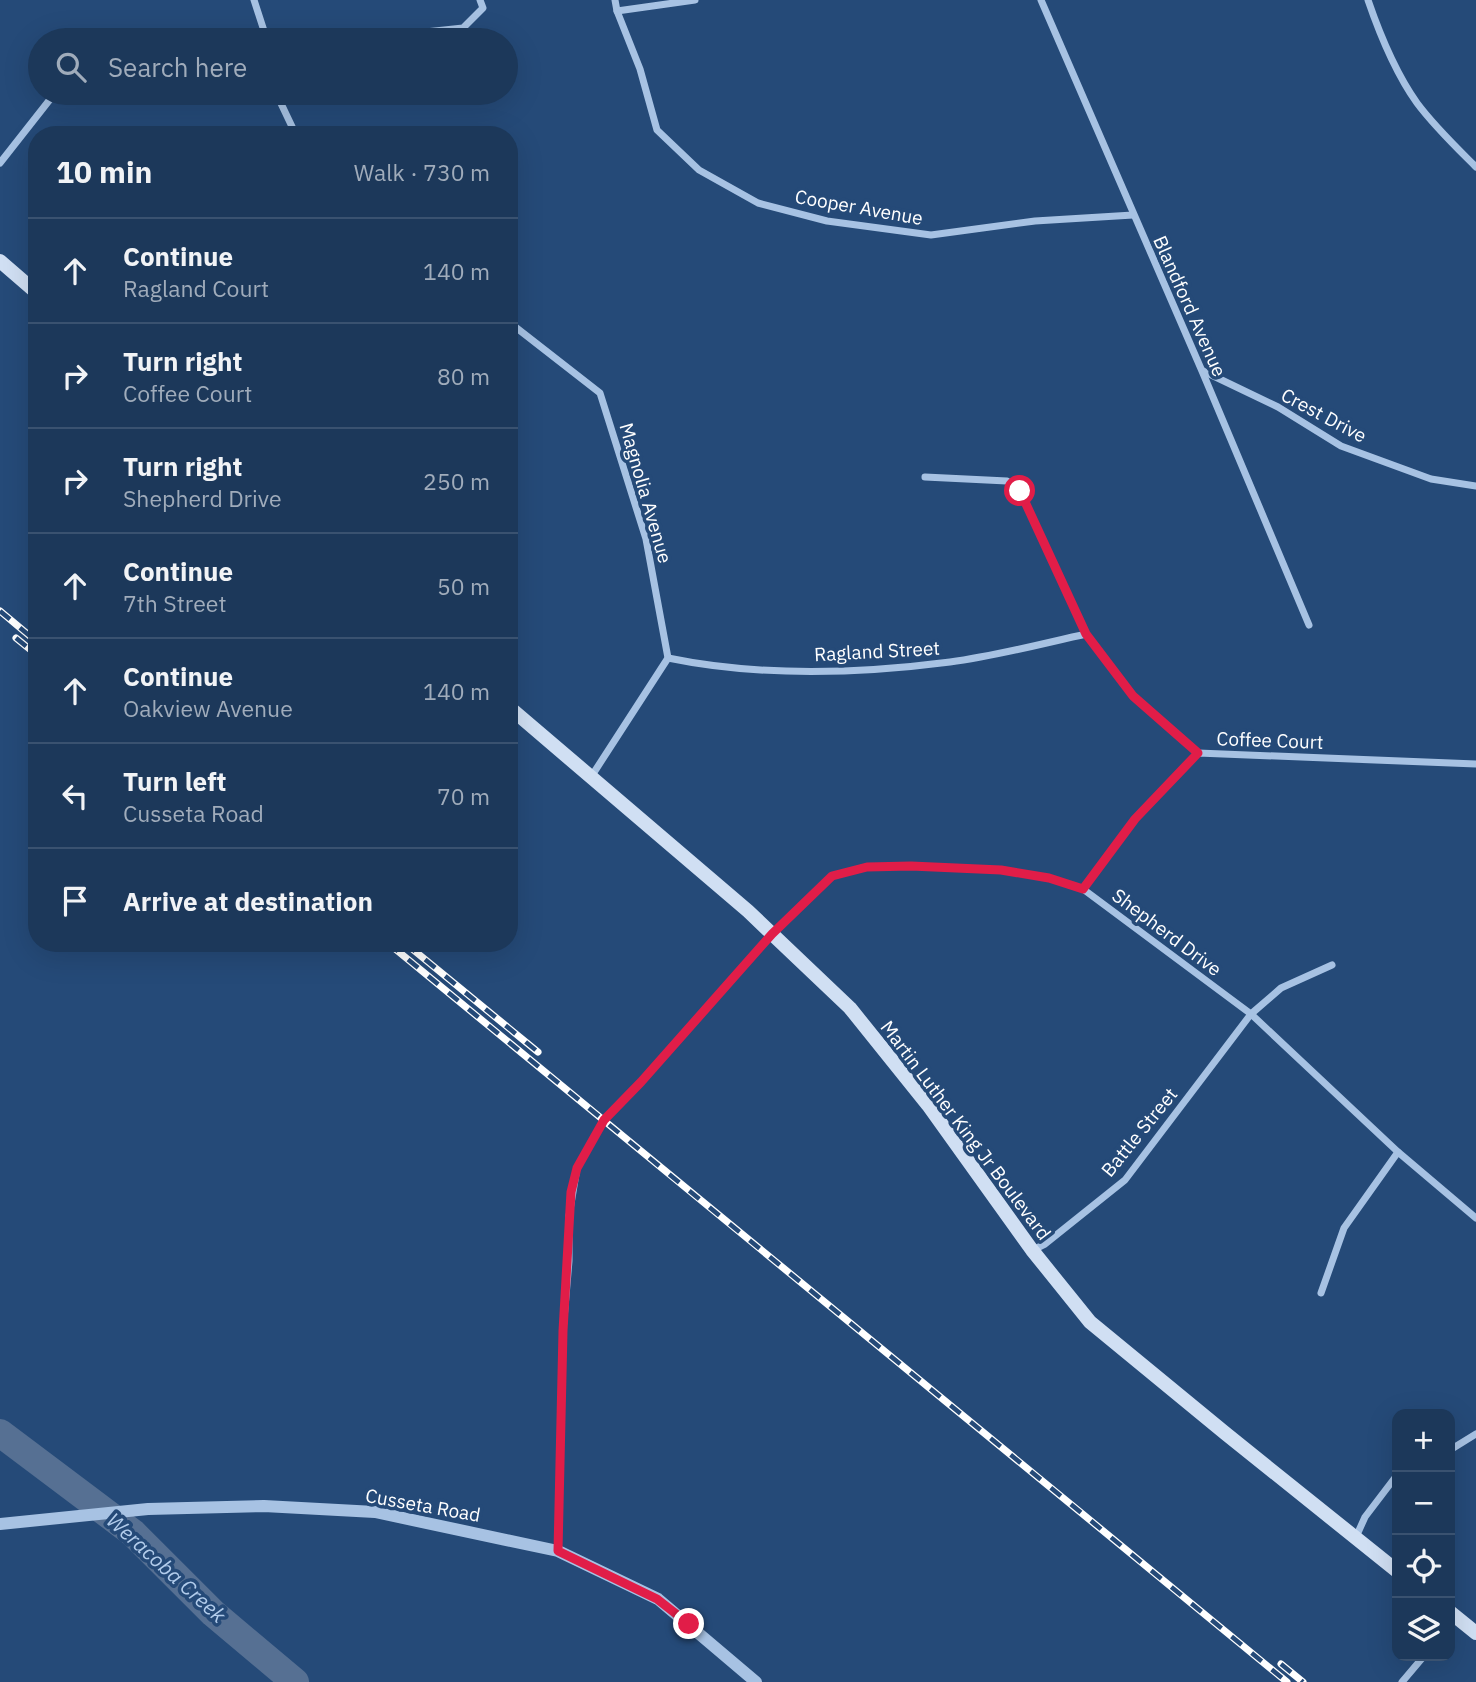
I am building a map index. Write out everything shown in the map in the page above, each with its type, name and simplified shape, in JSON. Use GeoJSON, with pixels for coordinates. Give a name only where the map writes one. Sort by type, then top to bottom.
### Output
{"type":"FeatureCollection","features":[{"type":"Feature","properties":{"kind":"main road"},"geometry":{"type":"LineString","coordinates":[[0,261],[28,285]]}},
{"type":"Feature","properties":{"kind":"main road","name":"Martin Luther King Jr Boulevard"},"geometry":{"type":"LineString","coordinates":[[518,714],[772,934],[850,1008],[928,1105],[1032,1250],[1090,1322],[1392,1567]]}},
{"type":"Feature","properties":{"kind":"main road"},"geometry":{"type":"LineString","coordinates":[[1455,1620],[1476,1633]]}},
{"type":"Feature","properties":{"kind":"street"},"geometry":{"type":"LineString","coordinates":[[254,0],[263,28]]}},
{"type":"Feature","properties":{"kind":"street"},"geometry":{"type":"LineString","coordinates":[[463,28],[483,8],[480,0]]}},
{"type":"Feature","properties":{"kind":"street","name":"Cooper Avenue"},"geometry":{"type":"LineString","coordinates":[[615,0],[640,69],[657,130],[699,170],[758,203],[827,221],[931,235],[1035,221],[1133,215]]}},
{"type":"Feature","properties":{"kind":"street"},"geometry":{"type":"LineString","coordinates":[[617,11],[695,0]]}},
{"type":"Feature","properties":{"kind":"street","name":"Blandford Avenue"},"geometry":{"type":"LineString","coordinates":[[1041,0],[1309,625]]}},
{"type":"Feature","properties":{"kind":"street"},"geometry":{"type":"LineString","coordinates":[[1368,0],[1381,39],[1416,102],[1476,167]]}},
{"type":"Feature","properties":{"kind":"street"},"geometry":{"type":"LineString","coordinates":[[29,126],[46,105]]}},
{"type":"Feature","properties":{"kind":"street"},"geometry":{"type":"LineString","coordinates":[[282,105],[292,126]]}},
{"type":"Feature","properties":{"kind":"street"},"geometry":{"type":"LineString","coordinates":[[0,163],[28,127]]}},
{"type":"Feature","properties":{"kind":"street","name":"Magnolia Avenue"},"geometry":{"type":"LineString","coordinates":[[518,330],[600,393],[646,539],[668,658]]}},
{"type":"Feature","properties":{"kind":"street","name":"Crest Drive"},"geometry":{"type":"LineString","coordinates":[[1202,371],[1278,407],[1341,446],[1431,479],[1476,486]]}},
{"type":"Feature","properties":{"kind":"street"},"geometry":{"type":"LineString","coordinates":[[925,477],[1007,481],[1020,491],[1086,634],[1133,696],[1198,753]]}},
{"type":"Feature","properties":{"kind":"street","name":"Ragland Street"},"geometry":{"type":"LineString","coordinates":[[668,658],[711,667],[783,672],[868,669],[951,662],[1086,634]]}},
{"type":"Feature","properties":{"kind":"street"},"geometry":{"type":"LineString","coordinates":[[591,777],[668,658]]}},
{"type":"Feature","properties":{"kind":"street","name":"Coffee Court"},"geometry":{"type":"LineString","coordinates":[[1083,889],[1135,819],[1198,753],[1476,764]]}},
{"type":"Feature","properties":{"kind":"street","name":"Shepherd Drive"},"geometry":{"type":"LineString","coordinates":[[558,1551],[563,1331],[569,1261],[569,1216],[577,1168],[598,1128],[611,1113],[772,934],[832,876],[867,867],[1001,870],[1049,878],[1083,889],[1251,1014],[1398,1152],[1476,1218]]}},
{"type":"Feature","properties":{"kind":"street","name":"Battle Street"},"geometry":{"type":"LineString","coordinates":[[1032,1250],[1045,1244],[1125,1180],[1251,1014],[1281,988],[1332,965]]}},
{"type":"Feature","properties":{"kind":"street"},"geometry":{"type":"LineString","coordinates":[[1321,1293],[1344,1228],[1398,1152]]}},
{"type":"Feature","properties":{"kind":"street"},"geometry":{"type":"LineString","coordinates":[[1455,1447],[1476,1434]]}},
{"type":"Feature","properties":{"kind":"street"},"geometry":{"type":"LineString","coordinates":[[1356,1538],[1365,1517],[1392,1482]]}},
{"type":"Feature","properties":{"kind":"street","name":"Cusseta Road"},"geometry":{"type":"LineString","coordinates":[[0,1524],[148,1509],[264,1506],[375,1512],[558,1551],[657,1599],[756,1682]]}},
{"type":"Feature","properties":{"kind":"street"},"geometry":{"type":"LineString","coordinates":[[1402,1682],[1420,1661]]}},
{"type":"Feature","properties":{"kind":"waterway","name":"Weracoba Creek"},"geometry":{"type":"LineString","coordinates":[[0,1433],[133,1533],[213,1613],[295,1682]]}},
{"type":"Feature","properties":{"kind":"railway"},"geometry":{"type":"LineString","coordinates":[[0,611],[28,634]]}},
{"type":"Feature","properties":{"kind":"railway"},"geometry":{"type":"LineString","coordinates":[[16,638],[28,648]]}},
{"type":"Feature","properties":{"kind":"railway"},"geometry":{"type":"LineString","coordinates":[[399,952],[1287,1682]]}},
{"type":"Feature","properties":{"kind":"railway"},"geometry":{"type":"LineString","coordinates":[[416,952],[538,1052]]}},
{"type":"Feature","properties":{"kind":"railway"},"geometry":{"type":"LineString","coordinates":[[1281,1664],[1303,1682]]}},
{"type":"Feature","properties":{"kind":"route"},"geometry":{"type":"LineString","coordinates":[[689,1624],[657,1599],[558,1551],[563,1331],[571,1192],[577,1168],[598,1128],[772,934],[832,876],[867,867],[1001,870],[1049,878],[1083,889],[1135,819],[1198,753],[1133,696],[1086,634],[1020,491]]}}]}
